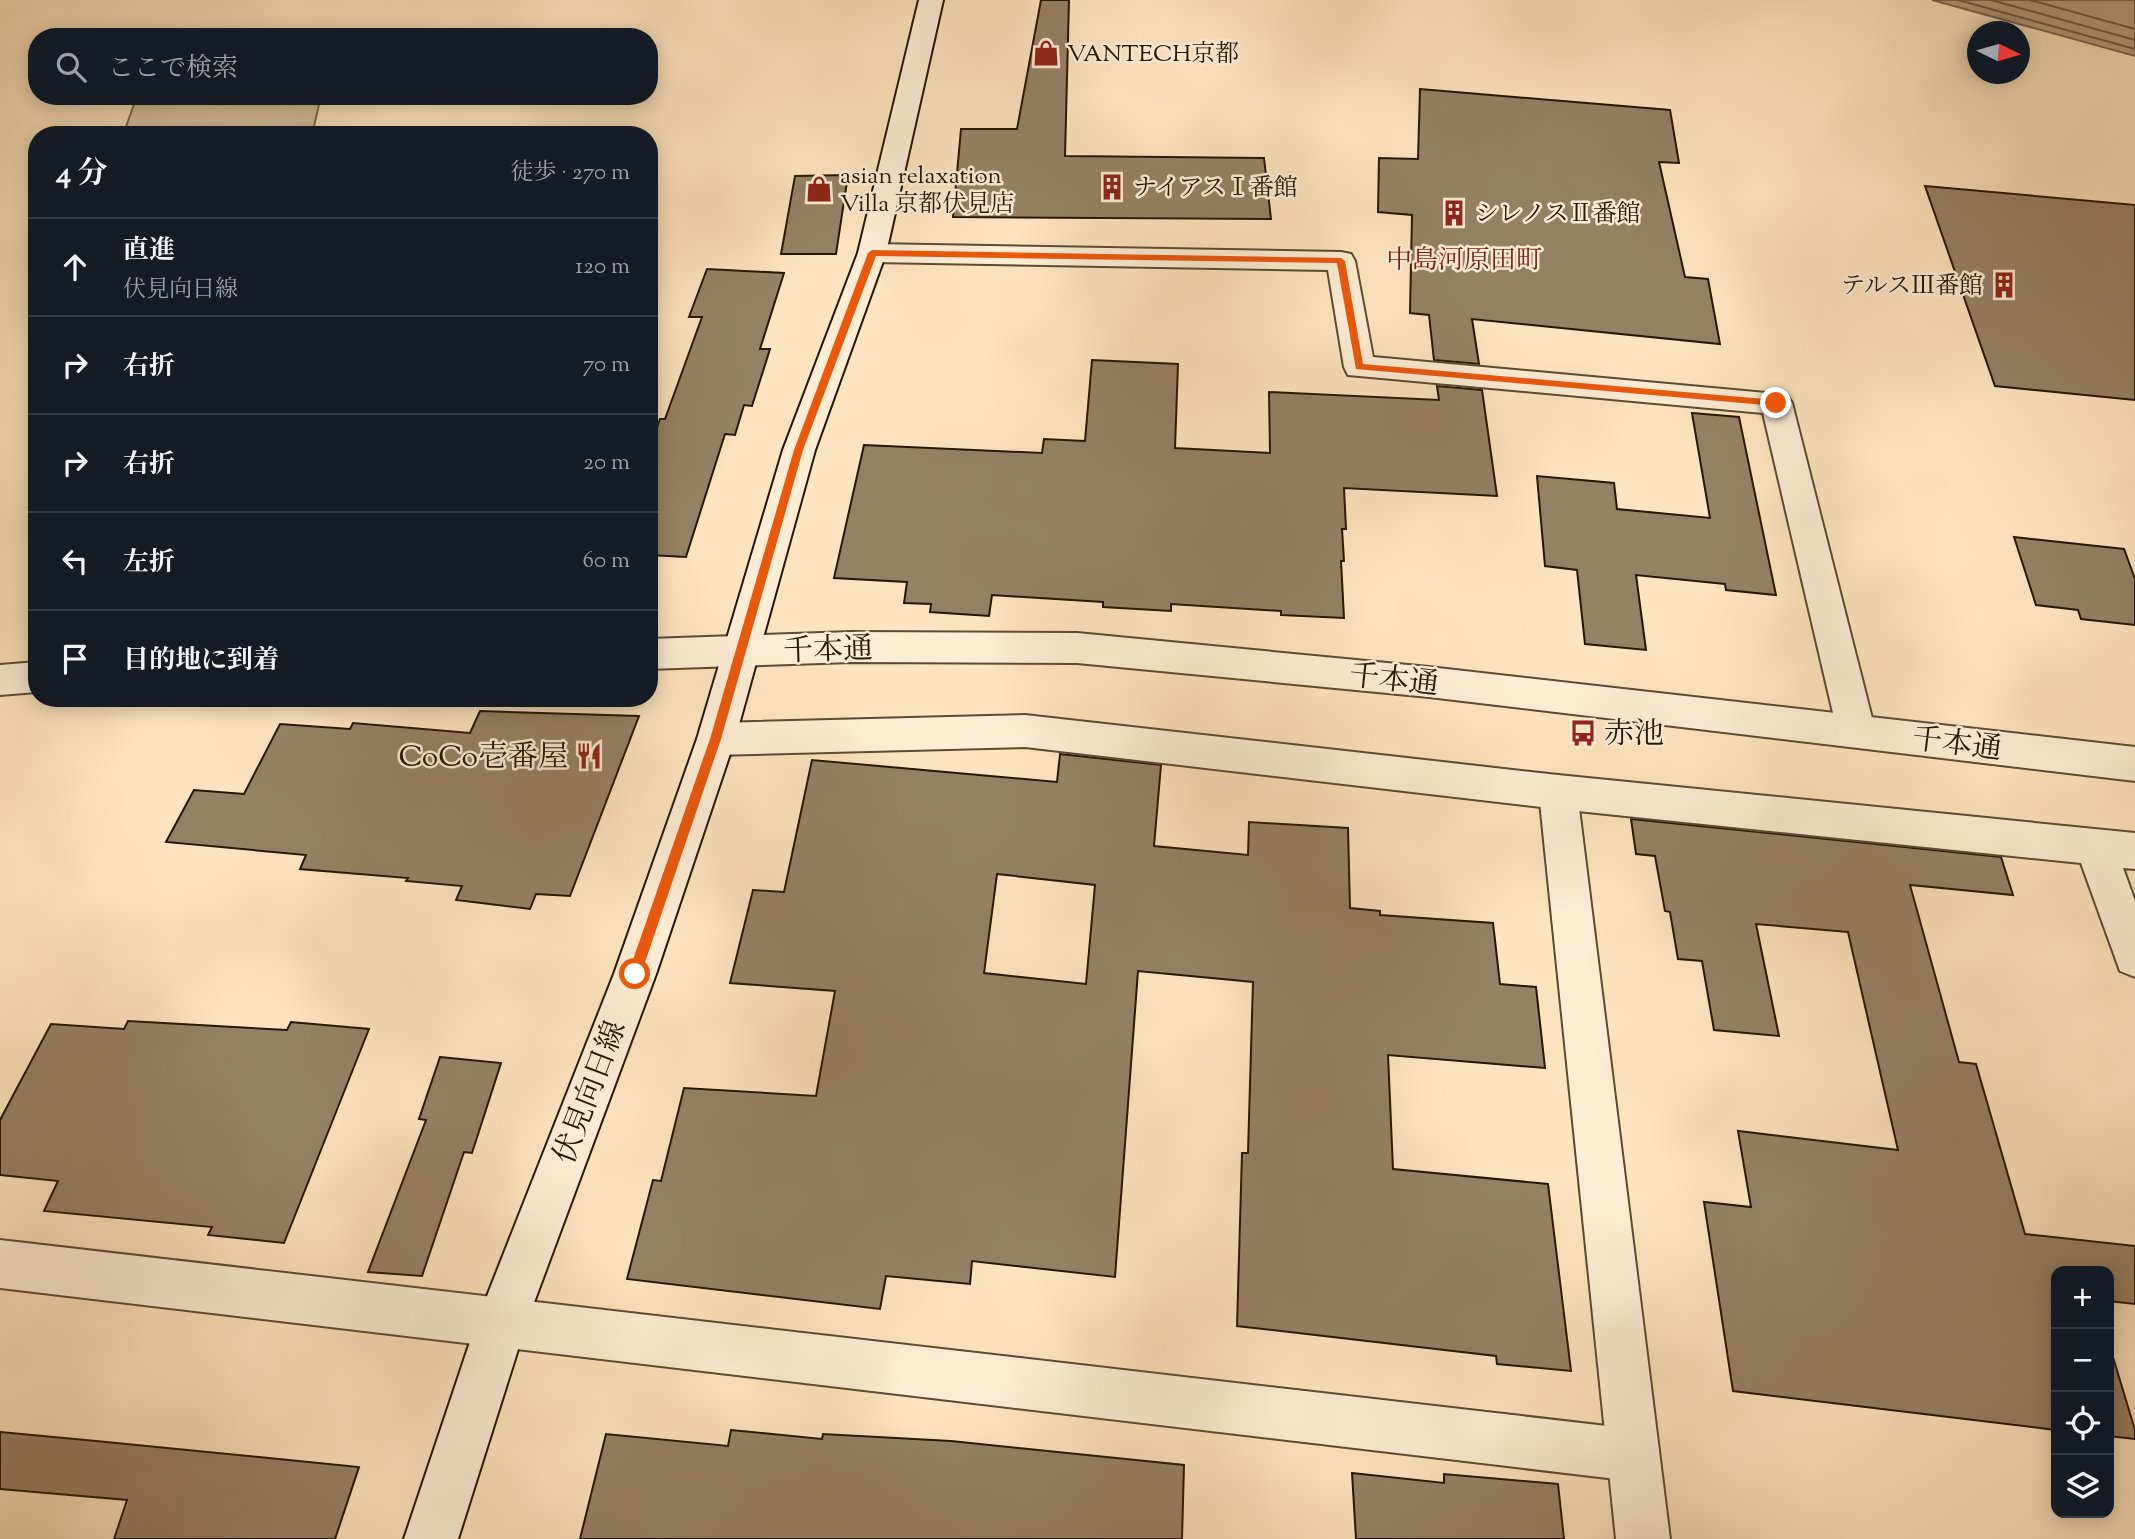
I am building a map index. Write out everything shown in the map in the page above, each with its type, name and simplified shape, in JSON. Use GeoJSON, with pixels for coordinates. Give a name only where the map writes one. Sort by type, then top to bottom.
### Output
{"type":"FeatureCollection","features":[{"type":"Feature","properties":{"kind":"street","name":"伏見向日線"},"geometry":{"type":"LineString","coordinates":[[431,1539],[501,1325],[635,974],[716,739],[799,450],[872,253],[930,0]]}},
{"type":"Feature","properties":{"kind":"street"},"geometry":{"type":"LineString","coordinates":[[872,253],[1341,261],[1359,367],[1776,403],[1856,730]]}},
{"type":"Feature","properties":{"kind":"street","name":"千本通"},"geometry":{"type":"LineString","coordinates":[[658,654],[852,648],[1077,648],[1429,682],[2135,764]]}},
{"type":"Feature","properties":{"kind":"street"},"geometry":{"type":"LineString","coordinates":[[716,739],[1025,731],[1559,792],[2135,851]]}},
{"type":"Feature","properties":{"kind":"street"},"geometry":{"type":"LineString","coordinates":[[1559,792],[1643,1539]]}},
{"type":"Feature","properties":{"kind":"street"},"geometry":{"type":"LineString","coordinates":[[2095,847],[2135,957]]}},
{"type":"Feature","properties":{"kind":"street"},"geometry":{"type":"LineString","coordinates":[[0,1264],[501,1325],[1633,1455]]}},
{"type":"Feature","properties":{"kind":"shaded area"},"geometry":{"type":"Polygon","coordinates":[[[134,105],[319,105],[314,126],[126,126],[134,105]]]}},
{"type":"Feature","properties":{"kind":"water"},"geometry":{"type":"Polygon","coordinates":[[[1932,0],[2135,0],[2135,56],[2030,27],[2030,21],[2008,21],[1932,0]]]}},
{"type":"Feature","properties":{"kind":"building","name":"ナイアスⅠ番館"},"geometry":{"type":"Polygon","coordinates":[[[1041,0],[1069,0],[1065,156],[1264,158],[1271,219],[953,217],[961,129],[1017,129],[1041,0]]]}},
{"type":"Feature","properties":{"kind":"building","name":"シレノスⅡ番館"},"geometry":{"type":"Polygon","coordinates":[[[1420,89],[1670,110],[1679,163],[1659,162],[1685,277],[1708,279],[1720,344],[1472,319],[1479,364],[1434,360],[1429,315],[1410,313],[1412,215],[1378,212],[1379,158],[1418,159],[1420,89]]]}},
{"type":"Feature","properties":{"kind":"building"},"geometry":{"type":"Polygon","coordinates":[[[848,175],[836,254],[781,254],[795,176],[848,175]]]}},
{"type":"Feature","properties":{"kind":"building","name":"テルスⅢ番館"},"geometry":{"type":"Polygon","coordinates":[[[1925,186],[2135,205],[2135,400],[1995,386],[1925,186]]]}},
{"type":"Feature","properties":{"kind":"building"},"geometry":{"type":"Polygon","coordinates":[[[707,269],[784,273],[760,349],[770,349],[752,406],[744,405],[735,435],[725,434],[686,557],[658,555],[658,425],[660,419],[665,419],[702,317],[689,317],[707,269]]]}},
{"type":"Feature","properties":{"kind":"building"},"geometry":{"type":"Polygon","coordinates":[[[1092,360],[1178,364],[1175,448],[1270,453],[1269,392],[1439,400],[1437,386],[1482,390],[1497,496],[1344,488],[1346,529],[1342,529],[1344,561],[1341,561],[1344,618],[1171,604],[1171,611],[1103,607],[1103,602],[992,595],[989,616],[930,612],[931,604],[904,603],[907,582],[834,578],[864,445],[1042,453],[1044,439],[1085,441],[1092,360]]]}},
{"type":"Feature","properties":{"kind":"building"},"geometry":{"type":"Polygon","coordinates":[[[1692,413],[1739,417],[1776,595],[1726,590],[1725,584],[1636,575],[1646,650],[1585,644],[1577,570],[1545,566],[1537,476],[1614,483],[1617,509],[1710,518],[1692,413]]]}},
{"type":"Feature","properties":{"kind":"building"},"geometry":{"type":"Polygon","coordinates":[[[2014,537],[2124,549],[2135,579],[2135,625],[2081,619],[2078,610],[2036,605],[2014,537]]]}},
{"type":"Feature","properties":{"kind":"building"},"geometry":{"type":"Polygon","coordinates":[[[480,711],[639,716],[570,896],[536,894],[530,909],[456,900],[462,886],[406,881],[408,878],[300,869],[306,855],[166,842],[194,790],[244,794],[280,724],[350,729],[353,723],[470,733],[480,711]]]}},
{"type":"Feature","properties":{"kind":"building"},"geometry":{"type":"Polygon","coordinates":[[[1060,754],[1161,765],[1154,846],[1248,855],[1249,822],[1348,828],[1350,908],[1380,911],[1380,915],[1493,923],[1500,984],[1536,987],[1545,1068],[1388,1055],[1393,1169],[1548,1184],[1571,1371],[1497,1364],[1496,1356],[1237,1326],[1242,1153],[1248,1153],[1253,982],[1138,971],[1115,1277],[972,1261],[970,1284],[886,1276],[880,1309],[627,1279],[653,1180],[661,1181],[684,1088],[816,1096],[835,991],[730,983],[753,890],[784,892],[812,760],[1057,782],[1060,754]],[[997,874],[984,973],[1086,984],[1095,885],[997,874]]]}},
{"type":"Feature","properties":{"kind":"building"},"geometry":{"type":"Polygon","coordinates":[[[1631,819],[2001,857],[2013,895],[1910,885],[1959,1062],[1976,1064],[2025,1234],[2135,1246],[2135,1304],[2114,1302],[2114,1266],[2051,1266],[2051,1429],[1733,1391],[1704,1202],[1751,1207],[1738,1131],[1898,1150],[1848,932],[1756,924],[1779,1036],[1714,1030],[1702,961],[1678,959],[1670,912],[1665,911],[1655,856],[1636,854],[1631,819]]]}},
{"type":"Feature","properties":{"kind":"building"},"geometry":{"type":"Polygon","coordinates":[[[128,1021],[287,1030],[291,1022],[369,1029],[284,1243],[208,1235],[212,1227],[44,1211],[58,1181],[0,1175],[0,1120],[51,1024],[124,1029],[128,1021]]]}},
{"type":"Feature","properties":{"kind":"building"},"geometry":{"type":"Polygon","coordinates":[[[440,1057],[501,1063],[472,1153],[464,1152],[422,1276],[368,1272],[426,1120],[419,1119],[440,1057]]]}},
{"type":"Feature","properties":{"kind":"building"},"geometry":{"type":"Polygon","coordinates":[[[2114,1361],[2135,1430],[2135,1439],[2114,1437],[2114,1361]]]}},
{"type":"Feature","properties":{"kind":"building"},"geometry":{"type":"Polygon","coordinates":[[[731,1430],[822,1439],[823,1434],[951,1441],[1184,1465],[1182,1539],[580,1539],[606,1434],[728,1446],[731,1430]]]}},
{"type":"Feature","properties":{"kind":"building"},"geometry":{"type":"Polygon","coordinates":[[[0,1432],[359,1467],[335,1539],[114,1539],[127,1500],[0,1489],[0,1432]]]}},
{"type":"Feature","properties":{"kind":"building"},"geometry":{"type":"Polygon","coordinates":[[[1352,1473],[1444,1483],[1444,1474],[1558,1484],[1564,1539],[1356,1539],[1352,1473]]]}},
{"type":"Feature","properties":{"kind":"place","name":"VANTECH京都"},"geometry":{"type":"Point","coordinates":[1046,53]}},
{"type":"Feature","properties":{"kind":"place","name":"ナイアスⅠ番館"},"geometry":{"type":"Point","coordinates":[1112,187]}},
{"type":"Feature","properties":{"kind":"place","name":"asian relaxation Villa 京都伏見店"},"geometry":{"type":"Point","coordinates":[819,189]}},
{"type":"Feature","properties":{"kind":"place","name":"シレノスⅡ番館"},"geometry":{"type":"Point","coordinates":[1454,213]}},
{"type":"Feature","properties":{"kind":"place","name":"テルスⅢ番館"},"geometry":{"type":"Point","coordinates":[2004,285]}},
{"type":"Feature","properties":{"kind":"place","name":"赤池"},"geometry":{"type":"Point","coordinates":[1583,733]}},
{"type":"Feature","properties":{"kind":"place","name":"CoCo壱番屋"},"geometry":{"type":"Point","coordinates":[589,756]}},
{"type":"Feature","properties":{"kind":"district","name":"中島河原田町"},"geometry":{"type":"Point","coordinates":[1464,259]}},
{"type":"Feature","properties":{"kind":"route"},"geometry":{"type":"LineString","coordinates":[[635,974],[716,739],[799,450],[872,253],[1341,261],[1359,367],[1776,403]]}}]}
